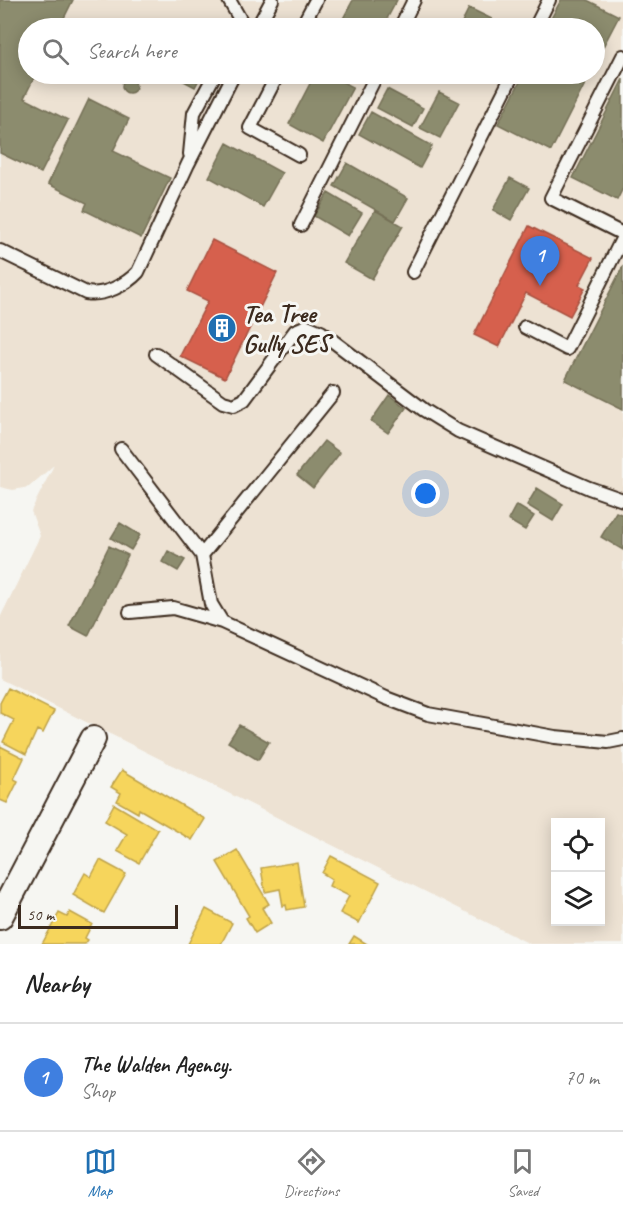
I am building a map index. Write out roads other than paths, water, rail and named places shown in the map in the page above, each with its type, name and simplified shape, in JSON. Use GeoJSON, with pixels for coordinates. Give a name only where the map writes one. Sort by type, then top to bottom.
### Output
{"type":"FeatureCollection","features":[{"type":"Feature","properties":{"kind":"street"},"geometry":{"type":"LineString","coordinates":[[0,918],[93,739]]}},
{"type":"Feature","properties":{"kind":"lane"},"geometry":{"type":"LineString","coordinates":[[228,0],[236,18]]}},
{"type":"Feature","properties":{"kind":"lane"},"geometry":{"type":"LineString","coordinates":[[262,18],[272,0]]}},
{"type":"Feature","properties":{"kind":"lane"},"geometry":{"type":"LineString","coordinates":[[307,18],[316,0]]}},
{"type":"Feature","properties":{"kind":"lane"},"geometry":{"type":"LineString","coordinates":[[405,18],[414,0]]}},
{"type":"Feature","properties":{"kind":"lane"},"geometry":{"type":"LineString","coordinates":[[540,18],[549,0]]}},
{"type":"Feature","properties":{"kind":"lane"},"geometry":{"type":"LineString","coordinates":[[525,327],[567,349],[623,236],[551,198],[623,56]]}},
{"type":"Feature","properties":{"kind":"lane"},"geometry":{"type":"LineString","coordinates":[[188,164],[194,113],[210,84]]}},
{"type":"Feature","properties":{"kind":"lane"},"geometry":{"type":"LineString","coordinates":[[0,251],[86,293],[94,294],[130,281],[138,272],[188,164],[229,84]]}},
{"type":"Feature","properties":{"kind":"lane"},"geometry":{"type":"LineString","coordinates":[[273,84],[250,128],[299,155]]}},
{"type":"Feature","properties":{"kind":"lane"},"geometry":{"type":"LineString","coordinates":[[301,225],[372,84]]}},
{"type":"Feature","properties":{"kind":"lane"},"geometry":{"type":"LineString","coordinates":[[413,273],[508,84]]}},
{"type":"Feature","properties":{"kind":"lane"},"geometry":{"type":"LineString","coordinates":[[156,354],[223,402],[234,405],[244,400],[295,331],[307,326],[321,332],[424,410],[458,431],[589,488],[623,500]]}},
{"type":"Feature","properties":{"kind":"lane"},"geometry":{"type":"LineString","coordinates":[[202,555],[333,393]]}},
{"type":"Feature","properties":{"kind":"lane"},"geometry":{"type":"LineString","coordinates":[[121,449],[202,555],[211,604],[222,622]]}},
{"type":"Feature","properties":{"kind":"lane"},"geometry":{"type":"LineString","coordinates":[[130,612],[173,608],[222,622],[386,698],[428,714],[555,737],[608,742],[623,739]]}},
{"type":"Feature","properties":{"kind":"place","name":"The Walden Agency."},"geometry":{"type":"Point","coordinates":[540,286]}},
{"type":"Feature","properties":{"kind":"place","name":"Tea Tree Gully SES"},"geometry":{"type":"Point","coordinates":[222,328]}}]}
